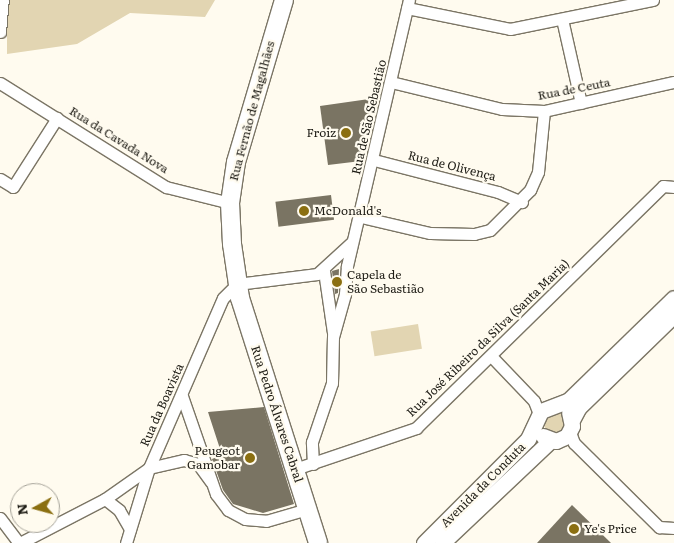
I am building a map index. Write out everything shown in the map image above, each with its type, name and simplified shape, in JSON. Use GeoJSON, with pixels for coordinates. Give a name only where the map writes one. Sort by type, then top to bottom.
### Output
{"type":"FeatureCollection","features":[{"type":"Feature","properties":{"kind":"main road","name":"Rua Fernão de Magalhães"},"geometry":{"type":"LineString","coordinates":[[237,284],[230,202],[236,162],[284,0]]}},
{"type":"Feature","properties":{"kind":"main road","name":"Rua Pedro Álvares Cabral"},"geometry":{"type":"LineString","coordinates":[[237,284],[318,543]]}},
{"type":"Feature","properties":{"kind":"main road","name":"Avenida da Conduta"},"geometry":{"type":"LineString","coordinates":[[424,543],[528,439],[543,410],[569,400],[674,298]]}},
{"type":"Feature","properties":{"kind":"main road","name":"Avenida da Conduta"},"geometry":{"type":"LineString","coordinates":[[442,543],[566,435],[579,407],[674,315]]}},
{"type":"Feature","properties":{"kind":"main road"},"geometry":{"type":"LineString","coordinates":[[543,410],[566,410],[566,435],[541,434],[543,410]]}},
{"type":"Feature","properties":{"kind":"street"},"geometry":{"type":"LineString","coordinates":[[0,32],[3,0]]}},
{"type":"Feature","properties":{"kind":"street"},"geometry":{"type":"LineString","coordinates":[[408,4],[499,30],[653,0]]}},
{"type":"Feature","properties":{"kind":"street","name":"Rua de São Sebastião"},"geometry":{"type":"LineString","coordinates":[[333,337],[408,4]]}},
{"type":"Feature","properties":{"kind":"street"},"geometry":{"type":"LineString","coordinates":[[562,19],[581,103]]}},
{"type":"Feature","properties":{"kind":"street","name":"Rua de Ceuta"},"geometry":{"type":"LineString","coordinates":[[391,82],[502,109],[544,111],[674,82]]}},
{"type":"Feature","properties":{"kind":"street","name":"Rua da Cavada Nova"},"geometry":{"type":"LineString","coordinates":[[2,87],[57,118],[166,187],[230,202]]}},
{"type":"Feature","properties":{"kind":"street"},"geometry":{"type":"LineString","coordinates":[[360,217],[430,233],[474,234],[499,224],[522,202],[538,172],[544,111]]}},
{"type":"Feature","properties":{"kind":"street"},"geometry":{"type":"LineString","coordinates":[[0,179],[13,187],[57,118]]}},
{"type":"Feature","properties":{"kind":"street","name":"Rua de Olivença"},"geometry":{"type":"LineString","coordinates":[[374,160],[498,192],[522,202]]}},
{"type":"Feature","properties":{"kind":"street","name":"Rua José Ribeiro da Silva (Santa Maria)"},"geometry":{"type":"LineString","coordinates":[[295,469],[408,433],[491,356],[663,186],[674,187]]}},
{"type":"Feature","properties":{"kind":"street","name":"Rua de São Sebastião"},"geometry":{"type":"LineString","coordinates":[[313,464],[312,442],[332,383],[333,337],[324,270],[354,239]]}},
{"type":"Feature","properties":{"kind":"street"},"geometry":{"type":"LineString","coordinates":[[237,284],[311,276],[324,270]]}},
{"type":"Feature","properties":{"kind":"street","name":"Rua da Boavista"},"geometry":{"type":"LineString","coordinates":[[126,543],[149,468],[182,396],[223,298],[237,284]]}},
{"type":"Feature","properties":{"kind":"street"},"geometry":{"type":"LineString","coordinates":[[491,356],[543,410]]}},
{"type":"Feature","properties":{"kind":"street"},"geometry":{"type":"LineString","coordinates":[[182,396],[212,482],[222,504],[245,519],[266,521],[308,509]]}},
{"type":"Feature","properties":{"kind":"street"},"geometry":{"type":"LineString","coordinates":[[566,435],[659,528],[674,528]]}},
{"type":"Feature","properties":{"kind":"street"},"geometry":{"type":"LineString","coordinates":[[0,518],[20,543],[105,499],[149,468],[184,460],[198,464],[212,482]]}},
{"type":"Feature","properties":{"kind":"street"},"geometry":{"type":"LineString","coordinates":[[105,499],[119,510],[130,529]]}},
{"type":"Feature","properties":{"kind":"shaded area"},"geometry":{"type":"Polygon","coordinates":[[[7,0],[215,0],[205,17],[130,13],[77,44],[7,54],[7,0]]]}},
{"type":"Feature","properties":{"kind":"shaded area"},"geometry":{"type":"Polygon","coordinates":[[[418,324],[422,349],[375,356],[371,332],[418,324]]]}},
{"type":"Feature","properties":{"kind":"shaded area"},"geometry":{"type":"Polygon","coordinates":[[[555,412],[563,415],[566,423],[563,431],[555,434],[547,431],[544,423],[547,415],[555,412]]]}},
{"type":"Feature","properties":{"kind":"building","name":"Froiz"},"geometry":{"type":"Polygon","coordinates":[[[376,98],[361,161],[328,165],[320,106],[376,98]]]}},
{"type":"Feature","properties":{"kind":"building","name":"McDonald's"},"geometry":{"type":"Polygon","coordinates":[[[331,195],[334,220],[278,227],[275,202],[331,195]]]}},
{"type":"Feature","properties":{"kind":"building"},"geometry":{"type":"Polygon","coordinates":[[[339,269],[338,293],[335,294],[332,271],[339,269]]]}},
{"type":"Feature","properties":{"kind":"building","name":"Peugeot Gamobar"},"geometry":{"type":"Polygon","coordinates":[[[264,407],[294,504],[263,513],[233,504],[223,490],[212,459],[222,455],[208,412],[264,407]]]}},
{"type":"Feature","properties":{"kind":"building","name":"Ye's Price"},"geometry":{"type":"Polygon","coordinates":[[[572,505],[611,543],[537,543],[572,505]]]}},
{"type":"Feature","properties":{"kind":"place","name":"Froiz"},"geometry":{"type":"Point","coordinates":[346,133]}},
{"type":"Feature","properties":{"kind":"place","name":"McDonald's"},"geometry":{"type":"Point","coordinates":[304,211]}},
{"type":"Feature","properties":{"kind":"place","name":"Capela de São Sebastião"},"geometry":{"type":"Point","coordinates":[337,282]}},
{"type":"Feature","properties":{"kind":"place","name":"Peugeot Gamobar"},"geometry":{"type":"Point","coordinates":[250,458]}},
{"type":"Feature","properties":{"kind":"place","name":"Ye's Price"},"geometry":{"type":"Point","coordinates":[574,529]}}]}
